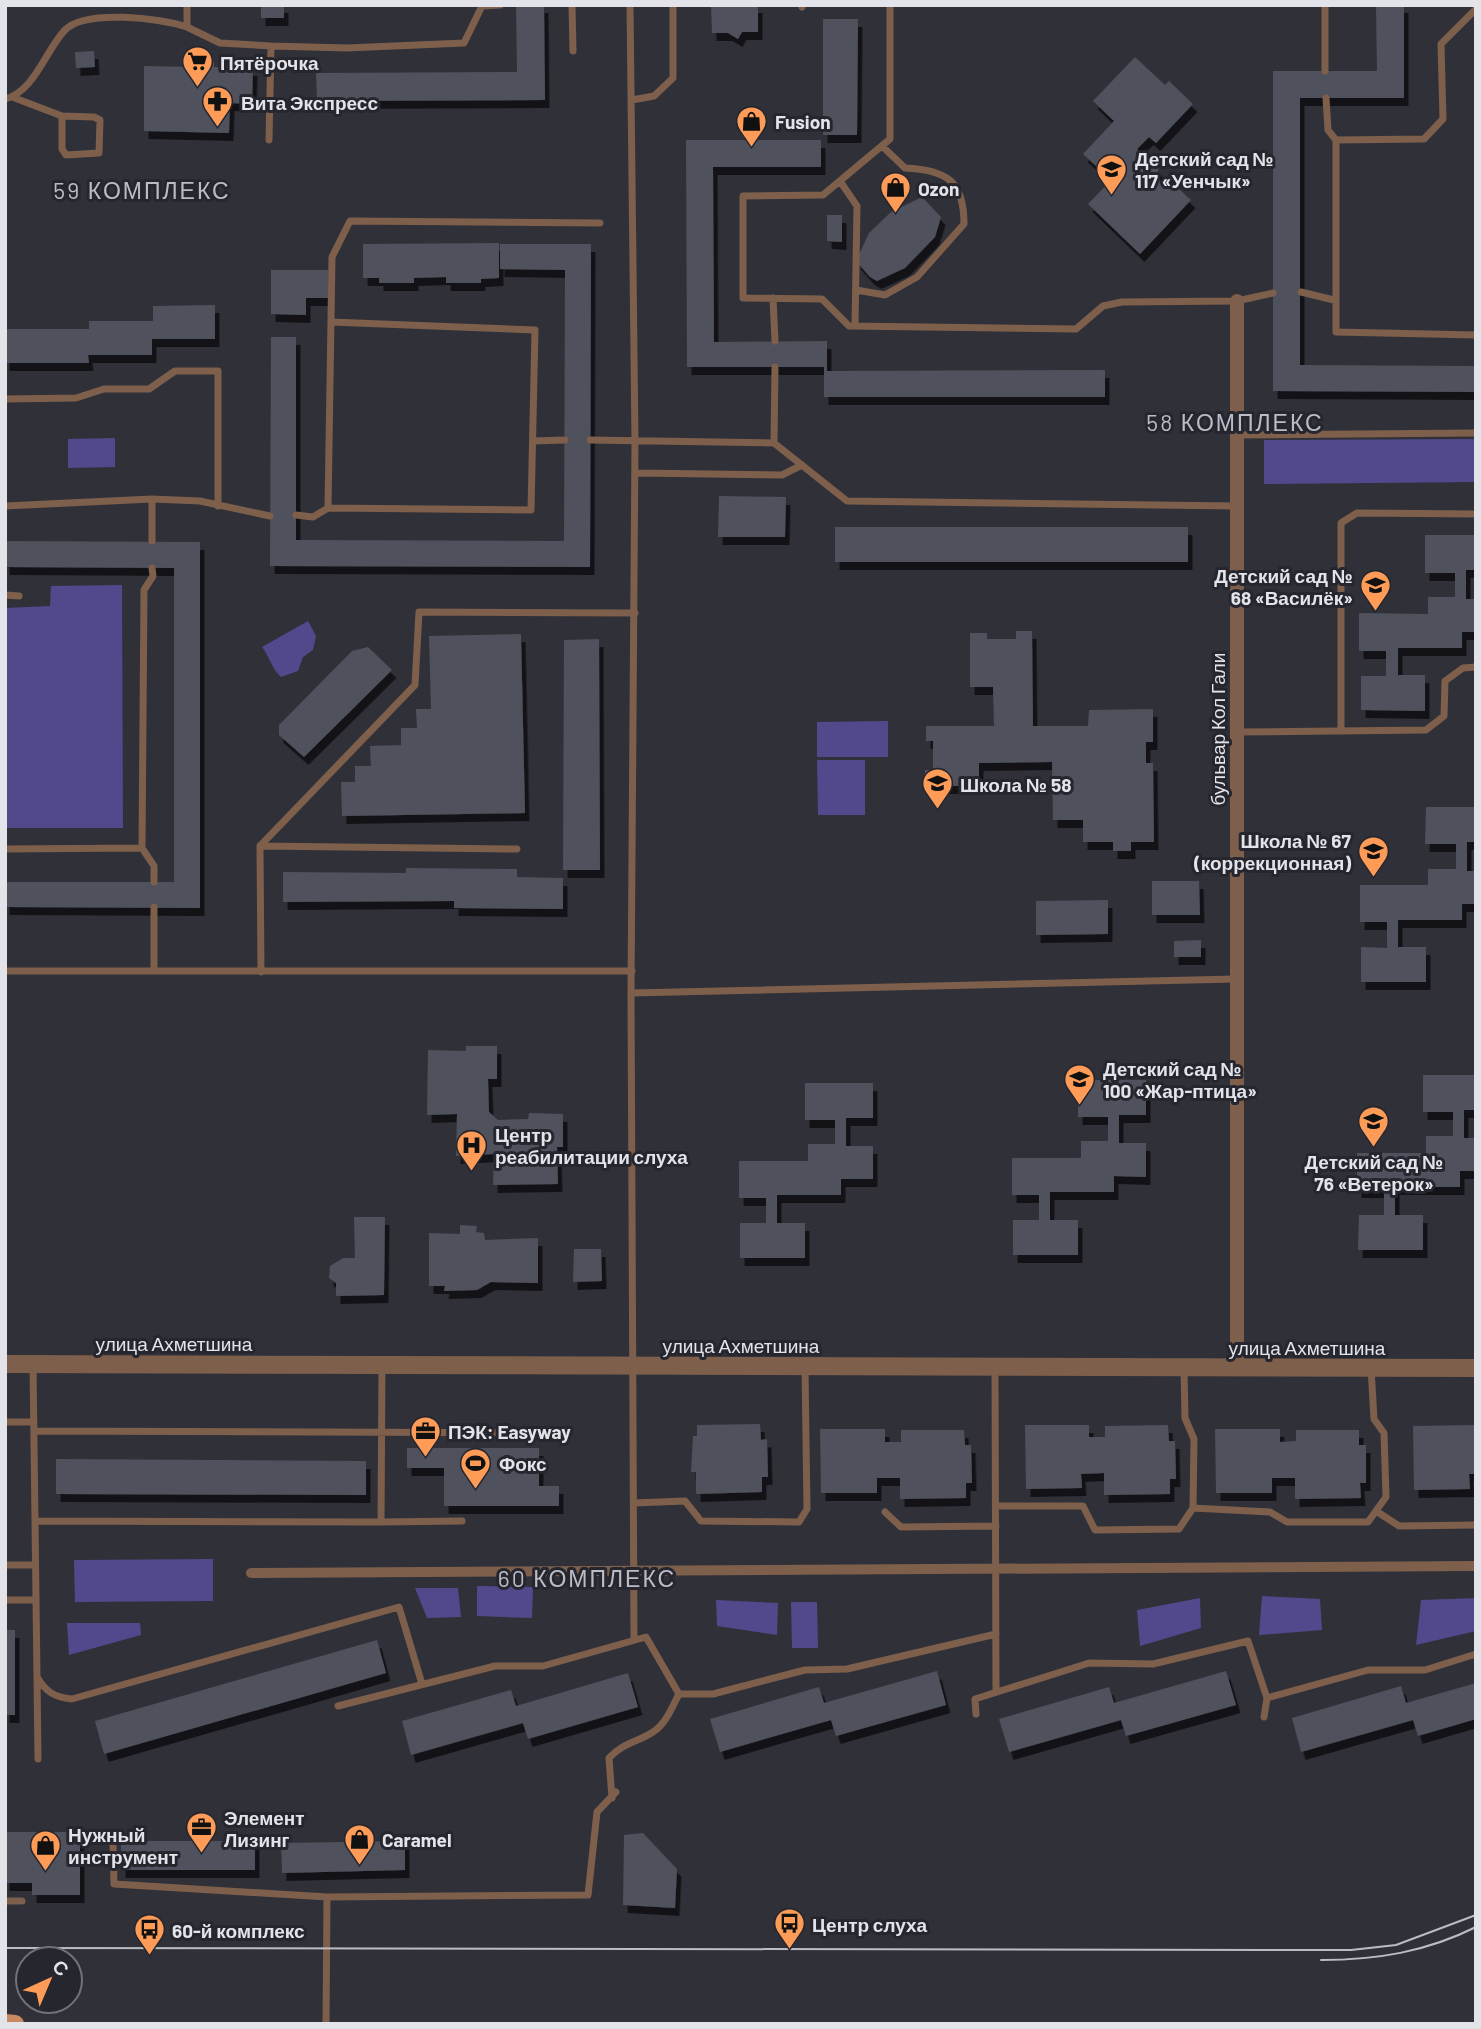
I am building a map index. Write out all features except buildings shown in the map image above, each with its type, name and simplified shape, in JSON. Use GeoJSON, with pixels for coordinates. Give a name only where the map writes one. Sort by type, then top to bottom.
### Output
{"type":"FeatureCollection","features":[{"type":"Feature","properties":{"kind":"main road"},"geometry":{"type":"LineString","coordinates":[[5,2023],[15,2024]]}},
{"type":"Feature","properties":{"kind":"street","name":"бульвар Кол Гали"},"geometry":{"type":"LineString","coordinates":[[1237,301],[1237,1368]]}},
{"type":"Feature","properties":{"kind":"street","name":"улица Ахметшина"},"geometry":{"type":"LineString","coordinates":[[5,1364],[1476,1367]]}},
{"type":"Feature","properties":{"kind":"street"},"geometry":{"type":"LineString","coordinates":[[251,1573],[1476,1566]]}},
{"type":"Feature","properties":{"kind":"lane"},"geometry":{"type":"LineString","coordinates":[[187,5],[187,27]]}},
{"type":"Feature","properties":{"kind":"lane"},"geometry":{"type":"LineString","coordinates":[[8,98],[26,86],[64,31],[80,21],[138,19],[187,27],[220,43],[347,48],[464,43],[482,6],[500,5]]}},
{"type":"Feature","properties":{"kind":"lane"},"geometry":{"type":"LineString","coordinates":[[572,5],[573,51]]}},
{"type":"Feature","properties":{"kind":"lane"},"geometry":{"type":"LineString","coordinates":[[631,5],[635,441],[631,993],[634,1640]]}},
{"type":"Feature","properties":{"kind":"lane"},"geometry":{"type":"LineString","coordinates":[[632,100],[654,96],[673,78],[673,5]]}},
{"type":"Feature","properties":{"kind":"lane"},"geometry":{"type":"LineString","coordinates":[[890,5],[890,139],[823,195],[743,196],[743,298],[822,299],[849,326],[1076,328],[1103,306],[1122,302],[1237,301],[1273,293]]}},
{"type":"Feature","properties":{"kind":"lane"},"geometry":{"type":"LineString","coordinates":[[1325,5],[1325,71]]}},
{"type":"Feature","properties":{"kind":"lane"},"geometry":{"type":"LineString","coordinates":[[1336,140],[1424,139],[1443,119],[1441,44],[1476,9]]}},
{"type":"Feature","properties":{"kind":"lane"},"geometry":{"type":"LineString","coordinates":[[269,139],[271,46]]}},
{"type":"Feature","properties":{"kind":"lane"},"geometry":{"type":"LineString","coordinates":[[8,98],[62,116],[94,117],[100,120],[99,153],[64,154],[62,116]]}},
{"type":"Feature","properties":{"kind":"lane"},"geometry":{"type":"LineString","coordinates":[[1326,98],[1328,130],[1336,140],[1336,332],[1476,335]]}},
{"type":"Feature","properties":{"kind":"lane"},"geometry":{"type":"LineString","coordinates":[[856,290],[885,295],[917,276],[964,224],[961,191],[950,180],[932,170],[905,168],[882,146]]}},
{"type":"Feature","properties":{"kind":"lane"},"geometry":{"type":"LineString","coordinates":[[840,181],[857,206],[855,326]]}},
{"type":"Feature","properties":{"kind":"lane"},"geometry":{"type":"LineString","coordinates":[[328,508],[332,257],[350,220],[600,223]]}},
{"type":"Feature","properties":{"kind":"lane"},"geometry":{"type":"LineString","coordinates":[[1301,292],[1334,300]]}},
{"type":"Feature","properties":{"kind":"lane"},"geometry":{"type":"LineString","coordinates":[[772,298],[775,341]]}},
{"type":"Feature","properties":{"kind":"lane"},"geometry":{"type":"LineString","coordinates":[[296,515],[313,517],[328,508],[531,510],[534,330],[331,322]]}},
{"type":"Feature","properties":{"kind":"lane"},"geometry":{"type":"LineString","coordinates":[[774,443],[775,367]]}},
{"type":"Feature","properties":{"kind":"lane"},"geometry":{"type":"LineString","coordinates":[[5,398],[76,398],[104,389],[149,388],[175,371],[218,371],[218,506]]}},
{"type":"Feature","properties":{"kind":"lane"},"geometry":{"type":"LineString","coordinates":[[1237,435],[1476,433]]}},
{"type":"Feature","properties":{"kind":"lane"},"geometry":{"type":"LineString","coordinates":[[533,441],[565,440]]}},
{"type":"Feature","properties":{"kind":"lane"},"geometry":{"type":"LineString","coordinates":[[590,440],[774,443],[847,501],[1237,506]]}},
{"type":"Feature","properties":{"kind":"lane"},"geometry":{"type":"LineString","coordinates":[[635,473],[782,475],[802,466]]}},
{"type":"Feature","properties":{"kind":"lane"},"geometry":{"type":"LineString","coordinates":[[152,499],[152,541]]}},
{"type":"Feature","properties":{"kind":"lane"},"geometry":{"type":"LineString","coordinates":[[5,506],[152,499],[200,501],[270,516]]}},
{"type":"Feature","properties":{"kind":"lane"},"geometry":{"type":"LineString","coordinates":[[1341,731],[1341,523],[1357,513],[1476,514]]}},
{"type":"Feature","properties":{"kind":"lane"},"geometry":{"type":"LineString","coordinates":[[152,568],[153,576],[144,590],[142,848],[155,866],[154,882]]}},
{"type":"Feature","properties":{"kind":"lane"},"geometry":{"type":"LineString","coordinates":[[5,595],[19,596]]}},
{"type":"Feature","properties":{"kind":"lane"},"geometry":{"type":"LineString","coordinates":[[261,972],[260,846],[415,685],[419,612],[635,613]]}},
{"type":"Feature","properties":{"kind":"lane"},"geometry":{"type":"LineString","coordinates":[[1237,732],[1426,730],[1444,716],[1445,681],[1463,668],[1476,667]]}},
{"type":"Feature","properties":{"kind":"lane"},"geometry":{"type":"LineString","coordinates":[[260,846],[517,849]]}},
{"type":"Feature","properties":{"kind":"lane"},"geometry":{"type":"LineString","coordinates":[[5,849],[142,848]]}},
{"type":"Feature","properties":{"kind":"lane"},"geometry":{"type":"LineString","coordinates":[[1203,864],[1236,864]]}},
{"type":"Feature","properties":{"kind":"lane"},"geometry":{"type":"LineString","coordinates":[[154,907],[155,971]]}},
{"type":"Feature","properties":{"kind":"lane"},"geometry":{"type":"LineString","coordinates":[[5,971],[632,971]]}},
{"type":"Feature","properties":{"kind":"lane"},"geometry":{"type":"LineString","coordinates":[[631,993],[1236,979]]}},
{"type":"Feature","properties":{"kind":"lane"},"geometry":{"type":"LineString","coordinates":[[33,1364],[37,1759]]}},
{"type":"Feature","properties":{"kind":"lane"},"geometry":{"type":"LineString","coordinates":[[381,1522],[382,1365]]}},
{"type":"Feature","properties":{"kind":"lane"},"geometry":{"type":"LineString","coordinates":[[634,1503],[685,1501],[701,1521],[799,1522],[807,1509],[805,1366]]}},
{"type":"Feature","properties":{"kind":"lane"},"geometry":{"type":"LineString","coordinates":[[995,1367],[996,1692]]}},
{"type":"Feature","properties":{"kind":"lane"},"geometry":{"type":"LineString","coordinates":[[996,1506],[1083,1506],[1095,1530],[1179,1529],[1193,1508],[1194,1439],[1185,1419],[1184,1368]]}},
{"type":"Feature","properties":{"kind":"lane"},"geometry":{"type":"LineString","coordinates":[[1193,1508],[1270,1511],[1287,1522],[1368,1522],[1386,1497],[1384,1433],[1374,1419],[1371,1368]]}},
{"type":"Feature","properties":{"kind":"lane"},"geometry":{"type":"LineString","coordinates":[[5,1422],[34,1426],[381,1433],[551,1433]]}},
{"type":"Feature","properties":{"kind":"lane"},"geometry":{"type":"LineString","coordinates":[[1376,1511],[1399,1526],[1476,1525]]}},
{"type":"Feature","properties":{"kind":"lane"},"geometry":{"type":"LineString","coordinates":[[885,1512],[901,1527],[996,1526]]}},
{"type":"Feature","properties":{"kind":"lane"},"geometry":{"type":"LineString","coordinates":[[35,1521],[462,1521]]}},
{"type":"Feature","properties":{"kind":"lane"},"geometry":{"type":"LineString","coordinates":[[5,1565],[35,1565]]}},
{"type":"Feature","properties":{"kind":"lane"},"geometry":{"type":"LineString","coordinates":[[5,1600],[36,1600]]}},
{"type":"Feature","properties":{"kind":"lane"},"geometry":{"type":"LineString","coordinates":[[37,1677],[44,1689],[57,1698],[72,1699],[399,1607],[422,1684]]}},
{"type":"Feature","properties":{"kind":"lane"},"geometry":{"type":"LineString","coordinates":[[679,1694],[713,1694],[805,1670],[847,1669],[996,1634]]}},
{"type":"Feature","properties":{"kind":"lane"},"geometry":{"type":"LineString","coordinates":[[338,1706],[495,1666],[543,1666],[646,1637],[679,1694]]}},
{"type":"Feature","properties":{"kind":"lane"},"geometry":{"type":"LineString","coordinates":[[976,1714],[975,1699],[1089,1663],[1153,1664],[1248,1641],[1267,1699],[1264,1717]]}},
{"type":"Feature","properties":{"kind":"lane"},"geometry":{"type":"LineString","coordinates":[[1267,1699],[1368,1670],[1425,1670],[1476,1654]]}},
{"type":"Feature","properties":{"kind":"lane"},"geometry":{"type":"LineString","coordinates":[[113,1844],[114,1884],[327,1896],[588,1895],[597,1812],[614,1795],[609,1758],[621,1746],[654,1732],[666,1718],[679,1694]]}},
{"type":"Feature","properties":{"kind":"lane"},"geometry":{"type":"LineString","coordinates":[[326,2024],[327,1896]]}},
{"type":"Feature","properties":{"kind":"lane"},"geometry":{"type":"LineString","coordinates":[[5,1901],[22,1901]]}},
{"type":"Feature","properties":{"kind":"shaded area"},"geometry":{"type":"Polygon","coordinates":[[[115,438],[115,467],[68,468],[68,439],[115,438]]]}},
{"type":"Feature","properties":{"kind":"shaded area"},"geometry":{"type":"Polygon","coordinates":[[[1476,439],[1476,482],[1264,484],[1264,440],[1476,439]]]}},
{"type":"Feature","properties":{"kind":"shaded area"},"geometry":{"type":"Polygon","coordinates":[[[122,585],[123,828],[5,828],[5,608],[50,606],[51,586],[122,585]]]}},
{"type":"Feature","properties":{"kind":"shaded area"},"geometry":{"type":"Polygon","coordinates":[[[308,621],[316,636],[313,650],[303,657],[298,671],[281,677],[262,647],[308,621]]]}},
{"type":"Feature","properties":{"kind":"shaded area"},"geometry":{"type":"Polygon","coordinates":[[[888,721],[888,757],[817,757],[817,722],[888,721]]]}},
{"type":"Feature","properties":{"kind":"shaded area"},"geometry":{"type":"Polygon","coordinates":[[[817,760],[865,760],[865,815],[818,815],[817,760]]]}},
{"type":"Feature","properties":{"kind":"shaded area"},"geometry":{"type":"Polygon","coordinates":[[[213,1559],[213,1601],[75,1602],[74,1560],[213,1559]]]}},
{"type":"Feature","properties":{"kind":"shaded area"},"geometry":{"type":"Polygon","coordinates":[[[477,1586],[533,1587],[532,1618],[477,1616],[477,1586]]]}},
{"type":"Feature","properties":{"kind":"shaded area"},"geometry":{"type":"Polygon","coordinates":[[[415,1588],[458,1588],[461,1617],[427,1618],[415,1588]]]}},
{"type":"Feature","properties":{"kind":"shaded area"},"geometry":{"type":"Polygon","coordinates":[[[1262,1596],[1320,1599],[1322,1630],[1259,1635],[1262,1596]]]}},
{"type":"Feature","properties":{"kind":"shaded area"},"geometry":{"type":"Polygon","coordinates":[[[1200,1598],[1201,1628],[1140,1646],[1137,1610],[1200,1598]]]}},
{"type":"Feature","properties":{"kind":"shaded area"},"geometry":{"type":"Polygon","coordinates":[[[1476,1598],[1476,1631],[1416,1645],[1421,1600],[1476,1598]]]}},
{"type":"Feature","properties":{"kind":"shaded area"},"geometry":{"type":"Polygon","coordinates":[[[716,1600],[778,1603],[777,1635],[717,1626],[716,1600]]]}},
{"type":"Feature","properties":{"kind":"shaded area"},"geometry":{"type":"Polygon","coordinates":[[[791,1602],[817,1602],[818,1648],[792,1648],[791,1602]]]}},
{"type":"Feature","properties":{"kind":"shaded area"},"geometry":{"type":"Polygon","coordinates":[[[67,1623],[140,1623],[141,1635],[69,1655],[67,1623]]]}},
{"type":"Feature","properties":{"kind":"tram line"},"geometry":{"type":"LineString","coordinates":[[5,1948],[1351,1950],[1396,1945],[1476,1915]]}},
{"type":"Feature","properties":{"kind":"tram line"},"geometry":{"type":"LineString","coordinates":[[1321,1960],[1400,1953],[1438,1943],[1476,1927]]}},
{"type":"Feature","properties":{"kind":"place","name":"Пятёрочка"},"geometry":{"type":"Point","coordinates":[197,89]}},
{"type":"Feature","properties":{"kind":"place","name":"Вита Экспресс"},"geometry":{"type":"Point","coordinates":[218,129]}},
{"type":"Feature","properties":{"kind":"place","name":"Fusion"},"geometry":{"type":"Point","coordinates":[752,148]}},
{"type":"Feature","properties":{"kind":"place","name":"Детский сад № 117 «Уенчык»"},"geometry":{"type":"Point","coordinates":[1112,196]}},
{"type":"Feature","properties":{"kind":"place","name":"Ozon"},"geometry":{"type":"Point","coordinates":[895,215]}},
{"type":"Feature","properties":{"kind":"place","name":"Детский сад № 68 «Василёк»"},"geometry":{"type":"Point","coordinates":[1376,613]}},
{"type":"Feature","properties":{"kind":"place","name":"Школа № 58"},"geometry":{"type":"Point","coordinates":[937,811]}},
{"type":"Feature","properties":{"kind":"place","name":"Школа № 67 (коррекционная)"},"geometry":{"type":"Point","coordinates":[1374,878]}},
{"type":"Feature","properties":{"kind":"place","name":"Детский сад № 100 «Жар-птица»"},"geometry":{"type":"Point","coordinates":[1080,1106]}},
{"type":"Feature","properties":{"kind":"place","name":"Детский сад № 76 «Ветерок»"},"geometry":{"type":"Point","coordinates":[1374,1149]}},
{"type":"Feature","properties":{"kind":"place","name":"Центр реабилитации слуха"},"geometry":{"type":"Point","coordinates":[472,1172]}},
{"type":"Feature","properties":{"kind":"place","name":"ПЭК: Easyway"},"geometry":{"type":"Point","coordinates":[425,1458]}},
{"type":"Feature","properties":{"kind":"place","name":"Фокс"},"geometry":{"type":"Point","coordinates":[476,1490]}},
{"type":"Feature","properties":{"kind":"place","name":"Элемент Лизинг"},"geometry":{"type":"Point","coordinates":[201,1855]}},
{"type":"Feature","properties":{"kind":"place","name":"Caramel"},"geometry":{"type":"Point","coordinates":[359,1866]}},
{"type":"Feature","properties":{"kind":"place","name":"Нужный инструмент"},"geometry":{"type":"Point","coordinates":[45,1872]}},
{"type":"Feature","properties":{"kind":"place","name":"Центр слуха"},"geometry":{"type":"Point","coordinates":[789,1951]}},
{"type":"Feature","properties":{"kind":"place","name":"60-й комплекс"},"geometry":{"type":"Point","coordinates":[149,1957]}},
{"type":"Feature","properties":{"kind":"district","name":"59 КОМПЛЕКС"},"geometry":{"type":"Point","coordinates":[142,190]}},
{"type":"Feature","properties":{"kind":"district","name":"58 КОМПЛЕКС"},"geometry":{"type":"Point","coordinates":[1235,422]}},
{"type":"Feature","properties":{"kind":"district","name":"60 КОМПЛЕКС"},"geometry":{"type":"Point","coordinates":[587,1578]}}]}
